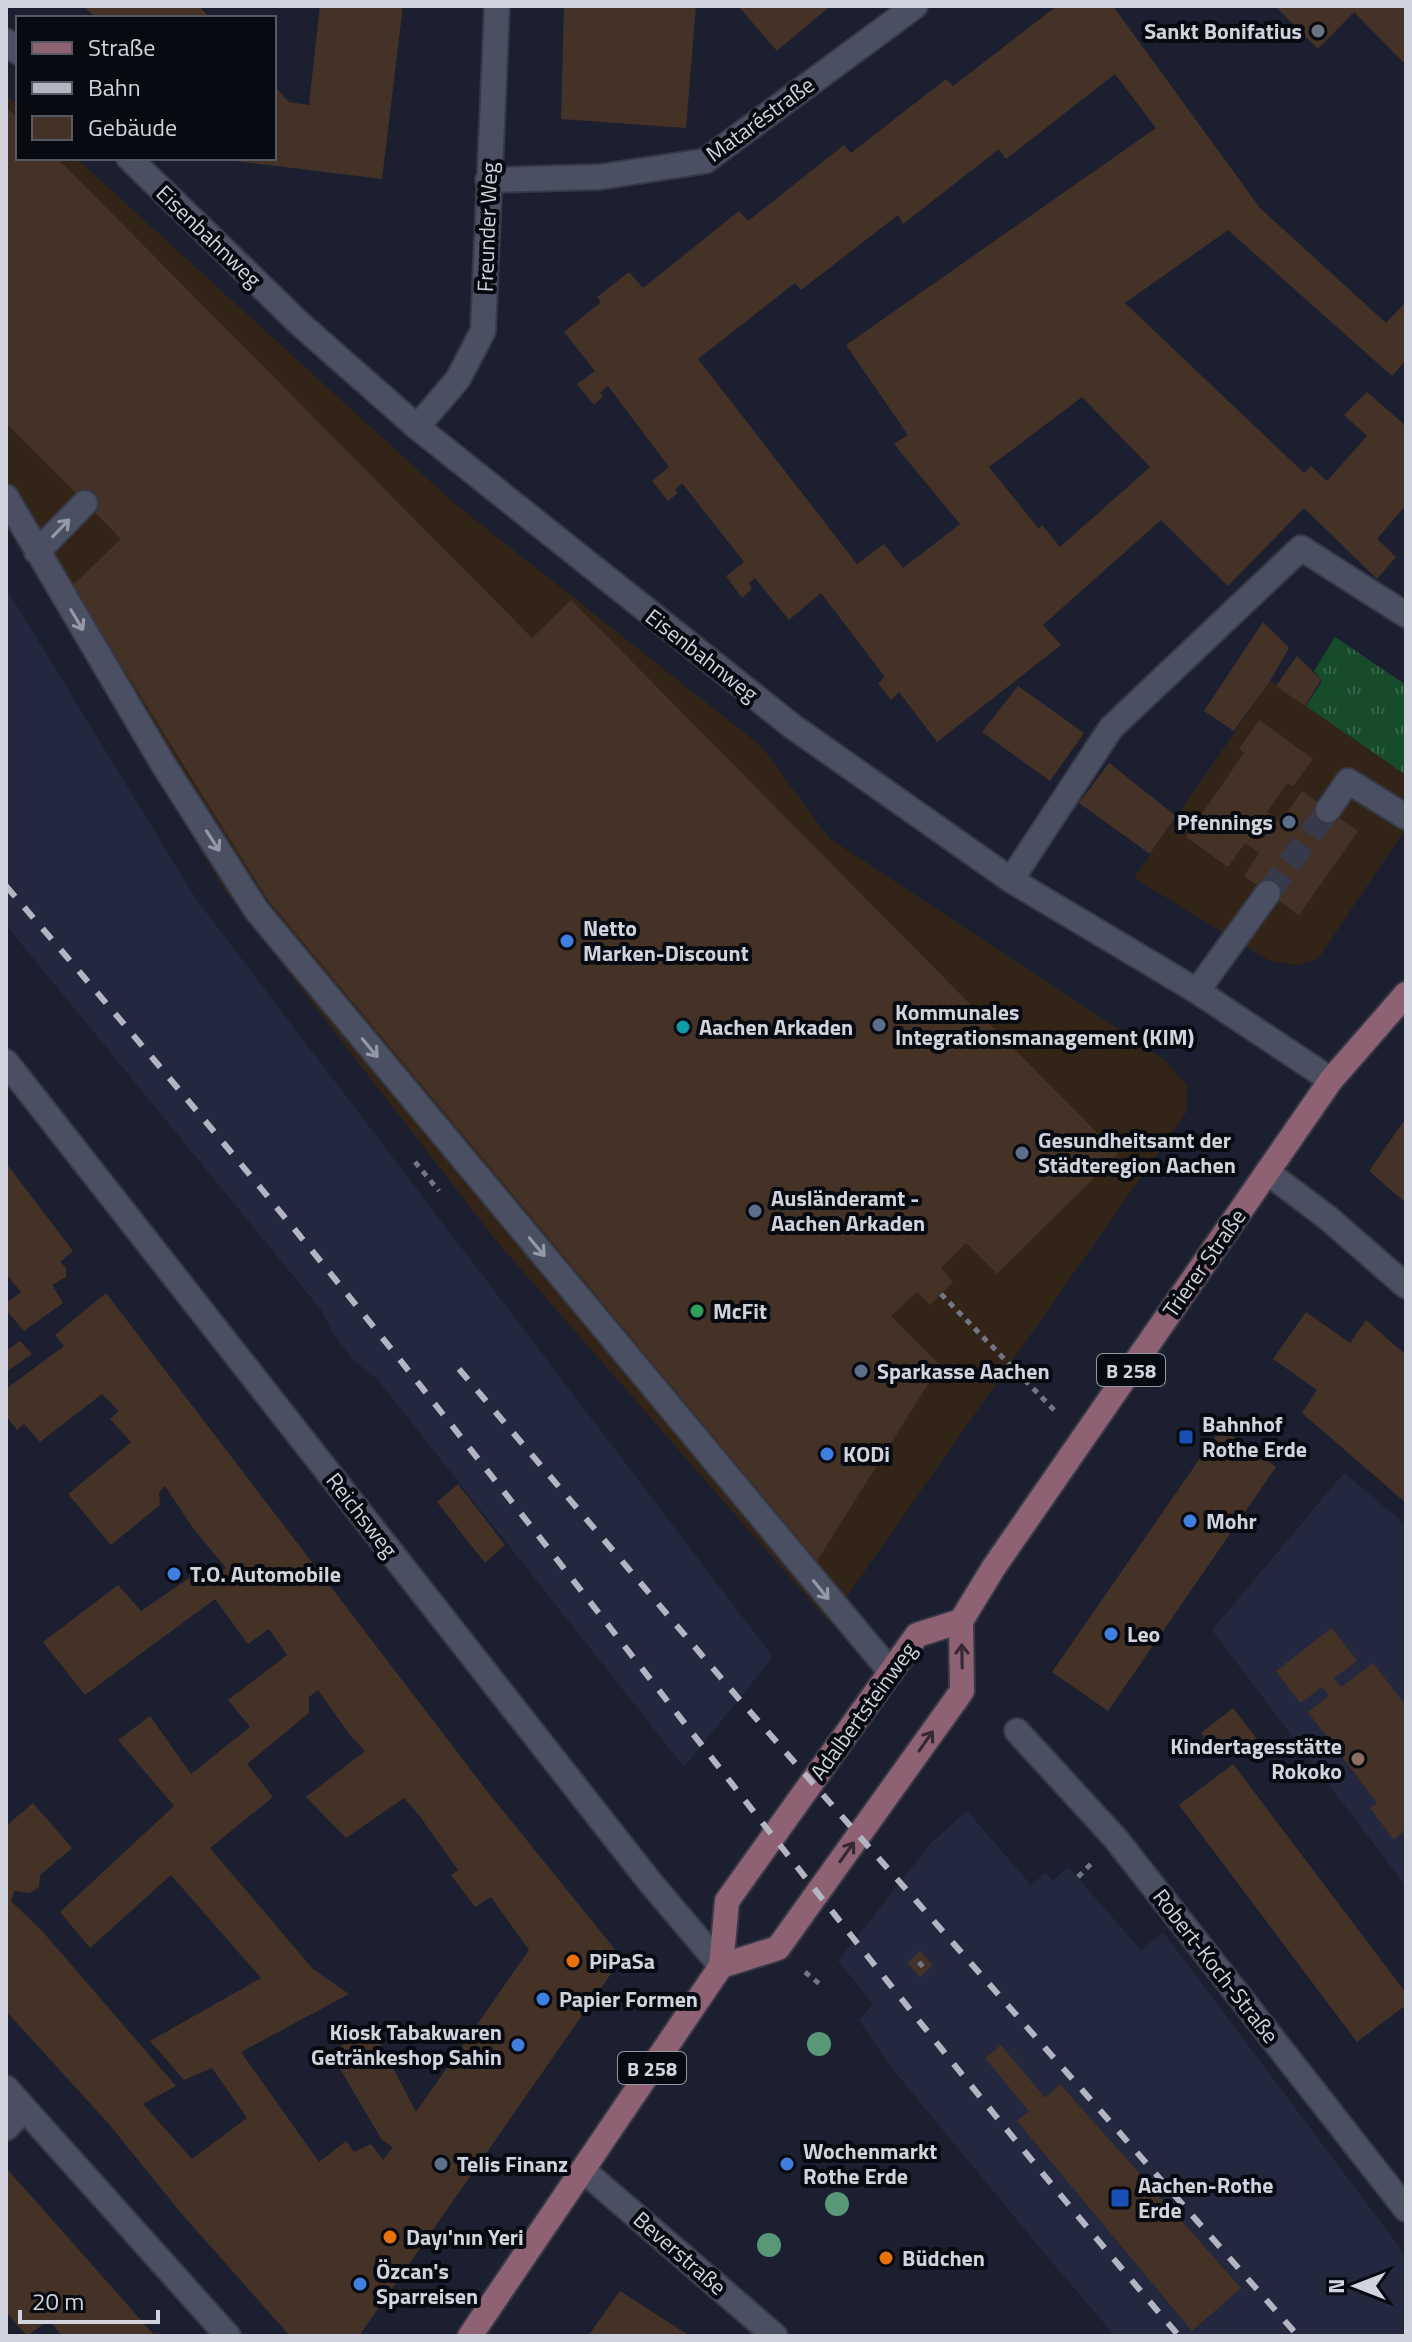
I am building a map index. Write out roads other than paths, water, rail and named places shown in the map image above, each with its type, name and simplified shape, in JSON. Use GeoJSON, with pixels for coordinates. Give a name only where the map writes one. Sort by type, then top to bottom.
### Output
{"type":"FeatureCollection","features":[{"type":"Feature","properties":{"kind":"main road","name":"Trierer Straße"},"geometry":{"type":"LineString","coordinates":[[961,1621],[994,1567],[1331,1080],[1406,994]]}},
{"type":"Feature","properties":{"kind":"main road","name":"Adalbertsteinweg"},"geometry":{"type":"LineString","coordinates":[[470,2336],[721,1966],[727,1901],[917,1635],[961,1621]]}},
{"type":"Feature","properties":{"kind":"main road"},"geometry":{"type":"LineString","coordinates":[[721,1966],[778,1948],[962,1691],[961,1621]]}},
{"type":"Feature","properties":{"kind":"street","name":"Freunder Weg"},"geometry":{"type":"LineString","coordinates":[[417,427],[458,379],[483,331],[497,6]]}},
{"type":"Feature","properties":{"kind":"street","name":"Mataréstraße"},"geometry":{"type":"LineString","coordinates":[[488,180],[600,177],[705,161],[915,6]]}},
{"type":"Feature","properties":{"kind":"street","name":"Eisenbahnweg"},"geometry":{"type":"LineString","coordinates":[[131,160],[299,323],[417,427],[792,726],[1011,880],[1197,991],[1331,1080]]}},
{"type":"Feature","properties":{"kind":"street"},"geometry":{"type":"LineString","coordinates":[[6,497],[163,764],[257,911],[891,1672]]}},
{"type":"Feature","properties":{"kind":"street"},"geometry":{"type":"LineString","coordinates":[[37,552],[85,503]]}},
{"type":"Feature","properties":{"kind":"street"},"geometry":{"type":"LineString","coordinates":[[1011,880],[1111,728],[1301,548],[1406,615]]}},
{"type":"Feature","properties":{"kind":"street"},"geometry":{"type":"LineString","coordinates":[[1328,810],[1348,781],[1406,817]]}},
{"type":"Feature","properties":{"kind":"street"},"geometry":{"type":"LineString","coordinates":[[1197,991],[1268,893]]}},
{"type":"Feature","properties":{"kind":"street","name":"Reichsweg"},"geometry":{"type":"LineString","coordinates":[[6,1062],[650,1882],[721,1966]]}},
{"type":"Feature","properties":{"kind":"street"},"geometry":{"type":"LineString","coordinates":[[1267,1172],[1328,1218],[1406,1286]]}},
{"type":"Feature","properties":{"kind":"street","name":"Robert-Koch-Straße"},"geometry":{"type":"LineString","coordinates":[[1017,1731],[1116,1839],[1406,2209]]}},
{"type":"Feature","properties":{"kind":"street"},"geometry":{"type":"LineString","coordinates":[[6,2088],[228,2336]]}},
{"type":"Feature","properties":{"kind":"street"},"geometry":{"type":"LineString","coordinates":[[6,2128],[24,2109]]}},
{"type":"Feature","properties":{"kind":"street","name":"Beverstraße"},"geometry":{"type":"LineString","coordinates":[[583,2170],[775,2336]]}},
{"type":"Feature","properties":{"kind":"tunnel"},"geometry":{"type":"LineString","coordinates":[[1268,893],[1328,810]]}},
{"type":"Feature","properties":{"kind":"railway"},"geometry":{"type":"LineString","coordinates":[[6,886],[335,1279],[898,1994],[1179,2336]]}},
{"type":"Feature","properties":{"kind":"railway"},"geometry":{"type":"LineString","coordinates":[[459,1369],[739,1699],[1298,2336]]}},
{"type":"Feature","properties":{"kind":"place","name":"Sankt Bonifatius"},"geometry":{"type":"Point","coordinates":[1318,31]}},
{"type":"Feature","properties":{"kind":"place","name":"Pfennings"},"geometry":{"type":"Point","coordinates":[1289,822]}},
{"type":"Feature","properties":{"kind":"place","name":"Netto Marken-Discount"},"geometry":{"type":"Point","coordinates":[567,941]}},
{"type":"Feature","properties":{"kind":"place","name":"Kommunales Integrationsmanagement (KIM)"},"geometry":{"type":"Point","coordinates":[879,1025]}},
{"type":"Feature","properties":{"kind":"place","name":"Aachen Arkaden"},"geometry":{"type":"Point","coordinates":[683,1027]}},
{"type":"Feature","properties":{"kind":"place","name":"Gesundheitsamt der Städteregion Aachen"},"geometry":{"type":"Point","coordinates":[1022,1153]}},
{"type":"Feature","properties":{"kind":"place","name":"Ausländeramt - Aachen Arkaden"},"geometry":{"type":"Point","coordinates":[755,1211]}},
{"type":"Feature","properties":{"kind":"place","name":"McFit"},"geometry":{"type":"Point","coordinates":[697,1311]}},
{"type":"Feature","properties":{"kind":"place","name":"Sparkasse Aachen"},"geometry":{"type":"Point","coordinates":[861,1371]}},
{"type":"Feature","properties":{"kind":"place","name":"Bahnhof Rothe Erde"},"geometry":{"type":"Point","coordinates":[1186,1437]}},
{"type":"Feature","properties":{"kind":"place","name":"KODi"},"geometry":{"type":"Point","coordinates":[827,1454]}},
{"type":"Feature","properties":{"kind":"place","name":"Mohr"},"geometry":{"type":"Point","coordinates":[1190,1521]}},
{"type":"Feature","properties":{"kind":"place","name":"T.O. Automobile"},"geometry":{"type":"Point","coordinates":[174,1574]}},
{"type":"Feature","properties":{"kind":"place","name":"Leo"},"geometry":{"type":"Point","coordinates":[1111,1634]}},
{"type":"Feature","properties":{"kind":"place","name":"Kindertagesstätte Rokoko"},"geometry":{"type":"Point","coordinates":[1358,1759]}},
{"type":"Feature","properties":{"kind":"place","name":"PiPaSa"},"geometry":{"type":"Point","coordinates":[573,1961]}},
{"type":"Feature","properties":{"kind":"place","name":"Papier Formen"},"geometry":{"type":"Point","coordinates":[543,1999]}},
{"type":"Feature","properties":{"kind":"place","name":"Kiosk Tabakwaren Getränkeshop Sahin"},"geometry":{"type":"Point","coordinates":[518,2045]}},
{"type":"Feature","properties":{"kind":"place","name":"Telis Finanz"},"geometry":{"type":"Point","coordinates":[441,2164]}},
{"type":"Feature","properties":{"kind":"place","name":"Wochenmarkt Rothe Erde"},"geometry":{"type":"Point","coordinates":[787,2164]}},
{"type":"Feature","properties":{"kind":"place","name":"Aachen-Rothe Erde"},"geometry":{"type":"Point","coordinates":[1120,2198]}},
{"type":"Feature","properties":{"kind":"place","name":"Dayı'nın Yeri"},"geometry":{"type":"Point","coordinates":[390,2237]}},
{"type":"Feature","properties":{"kind":"place","name":"Büdchen"},"geometry":{"type":"Point","coordinates":[886,2258]}},
{"type":"Feature","properties":{"kind":"place","name":"Özcan's Sparreisen"},"geometry":{"type":"Point","coordinates":[360,2284]}}]}
